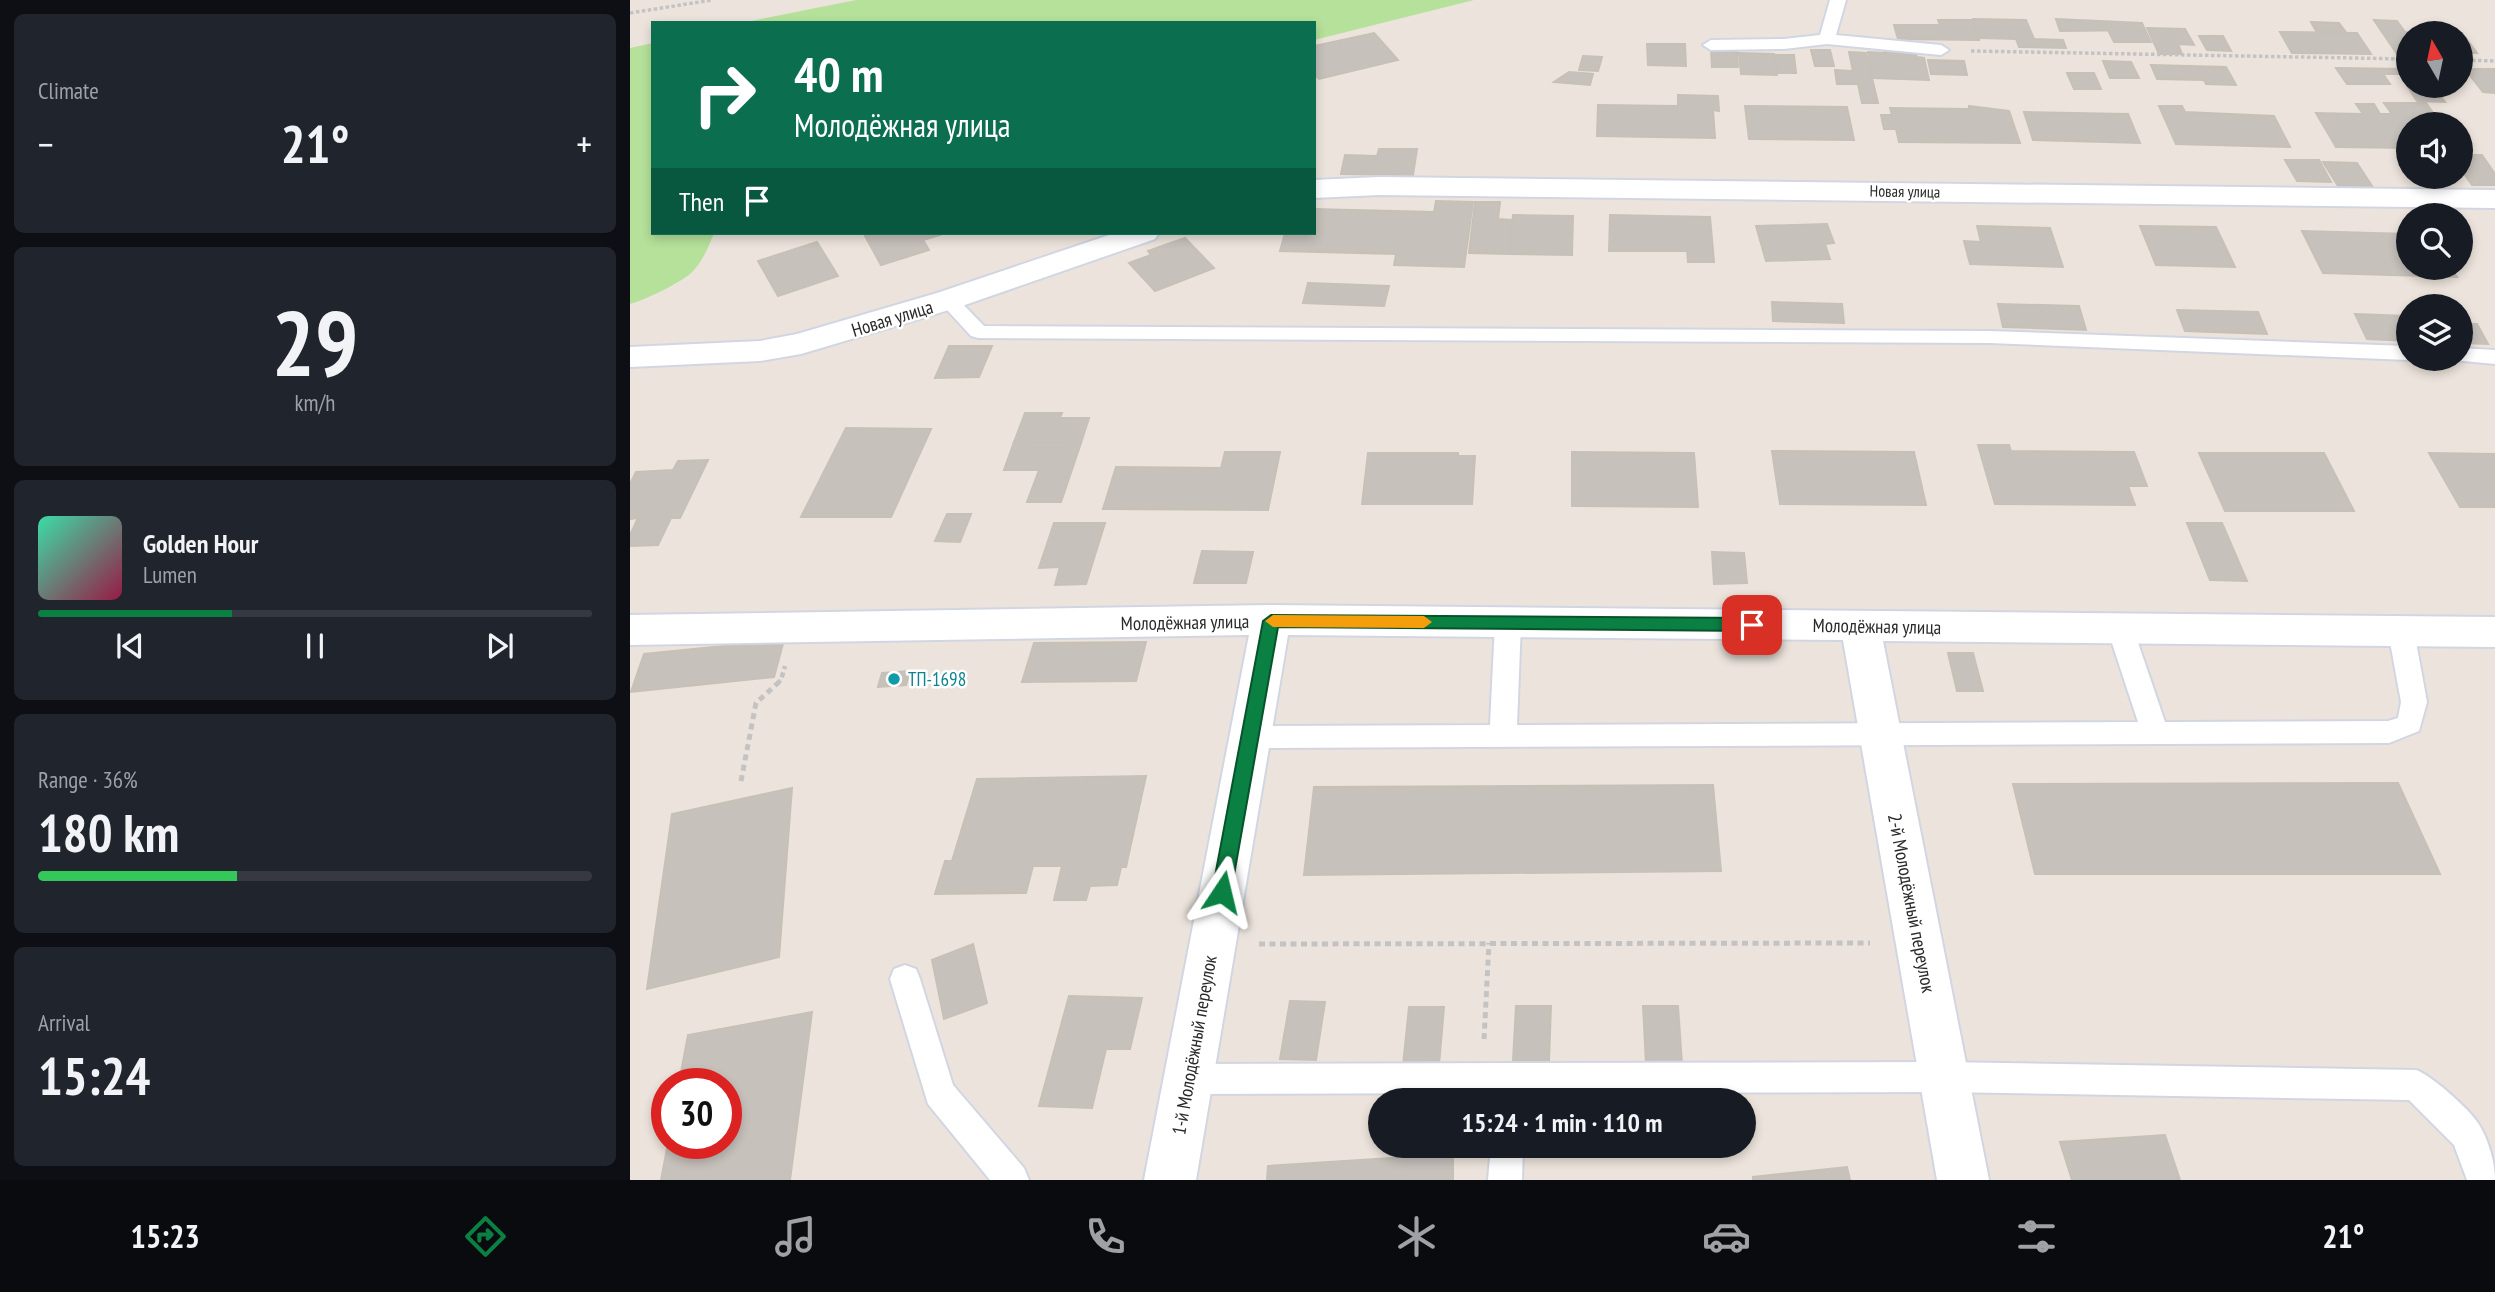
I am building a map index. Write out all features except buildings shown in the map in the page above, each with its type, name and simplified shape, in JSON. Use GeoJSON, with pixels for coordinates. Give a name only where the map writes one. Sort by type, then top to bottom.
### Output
{"type":"FeatureCollection","features":[{"type":"Feature","properties":{"kind":"street","name":"Новая улица"},"geometry":{"type":"LineString","coordinates":[[1316,189],[1378,186],[2495,199]]}},
{"type":"Feature","properties":{"kind":"street","name":"Новая улица"},"geometry":{"type":"LineString","coordinates":[[630,357],[760,351],[802,344],[948,300],[1138,235]]}},
{"type":"Feature","properties":{"kind":"street","name":"Молодёжная улица"},"geometry":{"type":"LineString","coordinates":[[630,630],[1271,621],[2495,632]]}},
{"type":"Feature","properties":{"kind":"street","name":"1-й Молодёжный переулок"},"geometry":{"type":"LineString","coordinates":[[1170,1180],[1271,621]]}},
{"type":"Feature","properties":{"kind":"street","name":"2-й Молодёжный переулок"},"geometry":{"type":"LineString","coordinates":[[1860,625],[1963,1180]]}},
{"type":"Feature","properties":{"kind":"lane"},"geometry":{"type":"LineString","coordinates":[[1827,38],[1838,0]]}},
{"type":"Feature","properties":{"kind":"lane"},"geometry":{"type":"LineString","coordinates":[[1712,45],[1784,44],[1827,38],[1941,50]]}},
{"type":"Feature","properties":{"kind":"lane"},"geometry":{"type":"LineString","coordinates":[[948,300],[978,331],[1989,337],[2396,354]]}},
{"type":"Feature","properties":{"kind":"lane"},"geometry":{"type":"LineString","coordinates":[[2473,356],[2495,357]]}},
{"type":"Feature","properties":{"kind":"lane"},"geometry":{"type":"LineString","coordinates":[[1503,735],[1508,623]]}},
{"type":"Feature","properties":{"kind":"lane"},"geometry":{"type":"LineString","coordinates":[[2120,628],[2155,733]]}},
{"type":"Feature","properties":{"kind":"lane"},"geometry":{"type":"LineString","coordinates":[[1250,737],[2389,732],[2410,724],[2414,702],[2401,631]]}},
{"type":"Feature","properties":{"kind":"lane"},"geometry":{"type":"LineString","coordinates":[[905,979],[939,1093],[1012,1180]]}},
{"type":"Feature","properties":{"kind":"lane"},"geometry":{"type":"LineString","coordinates":[[1188,1079],[1501,1086],[1944,1077],[2416,1085],[2466,1134],[2484,1180]]}},
{"type":"Feature","properties":{"kind":"lane"},"geometry":{"type":"LineString","coordinates":[[1506,1180],[1507,1158]]}},
{"type":"Feature","properties":{"kind":"path"},"geometry":{"type":"LineString","coordinates":[[630,13],[712,0]]}},
{"type":"Feature","properties":{"kind":"path"},"geometry":{"type":"LineString","coordinates":[[1941,50],[2396,59]]}},
{"type":"Feature","properties":{"kind":"path"},"geometry":{"type":"LineString","coordinates":[[2473,60],[2495,61]]}},
{"type":"Feature","properties":{"kind":"path"},"geometry":{"type":"LineString","coordinates":[[741,781],[756,703],[781,680],[795,628]]}},
{"type":"Feature","properties":{"kind":"path"},"geometry":{"type":"LineString","coordinates":[[1489,943],[1501,1086]]}},
{"type":"Feature","properties":{"kind":"path"},"geometry":{"type":"LineString","coordinates":[[1213,944],[1919,943]]}},
{"type":"Feature","properties":{"kind":"green space"},"geometry":{"type":"Polygon","coordinates":[[[856,0],[1474,0],[1316,40],[1316,21],[751,21],[856,0]]]}},
{"type":"Feature","properties":{"kind":"green space"},"geometry":{"type":"Polygon","coordinates":[[[651,43],[651,235],[713,235],[702,259],[691,273],[662,291],[630,304],[630,48],[651,43]]]}},
{"type":"Feature","properties":{"kind":"slow traffic"},"geometry":{"type":"LineString","coordinates":[[1273,621],[1424,622]]}},
{"type":"Feature","properties":{"kind":"place","name":"ТП-1698"},"geometry":{"type":"Point","coordinates":[894,679]}},
{"type":"Feature","properties":{"kind":"route"},"geometry":{"type":"LineString","coordinates":[[1222,892],[1271,621],[1752,625]]}}]}
